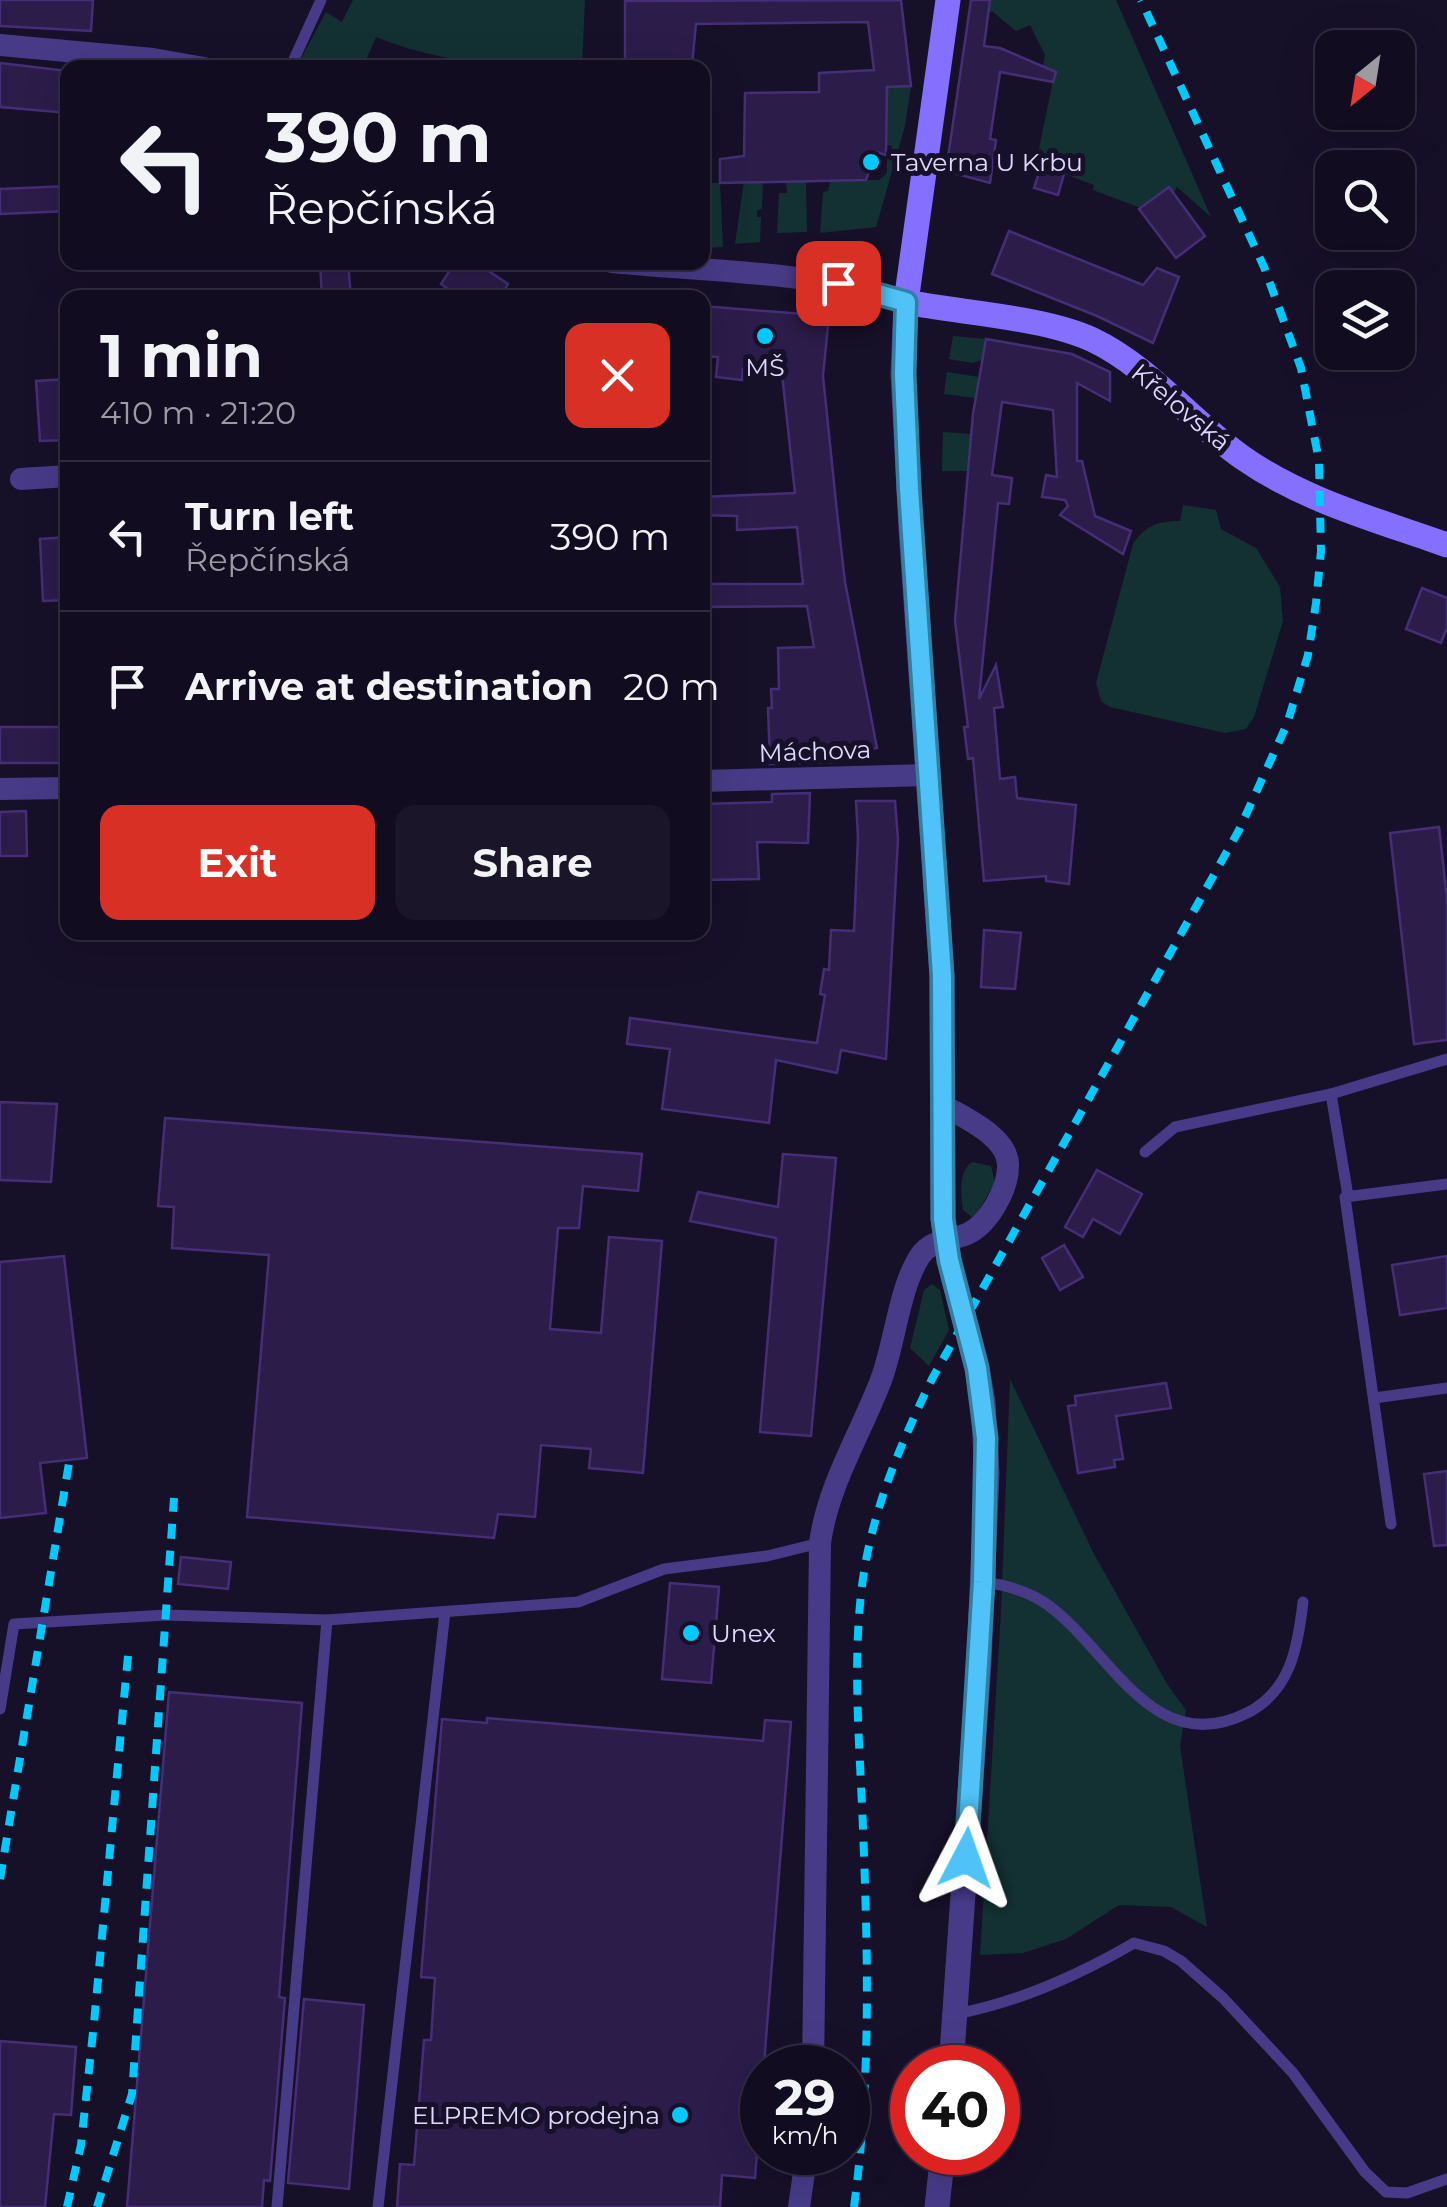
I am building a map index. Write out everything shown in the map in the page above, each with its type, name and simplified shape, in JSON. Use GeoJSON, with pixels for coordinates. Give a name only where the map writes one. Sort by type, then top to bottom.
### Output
{"type":"FeatureCollection","features":[{"type":"Feature","properties":{"kind":"main road"},"geometry":{"type":"LineString","coordinates":[[906,302],[948,0]]}},
{"type":"Feature","properties":{"kind":"main road","name":"Křelovská"},"geometry":{"type":"LineString","coordinates":[[906,302],[1054,327],[1092,340],[1135,368],[1230,449],[1280,482],[1447,545]]}},
{"type":"Feature","properties":{"kind":"street"},"geometry":{"type":"LineString","coordinates":[[0,46],[159,60]]}},
{"type":"Feature","properties":{"kind":"street"},"geometry":{"type":"LineString","coordinates":[[710,269],[798,276],[860,287],[906,302],[916,775],[942,976],[943,1209],[946,1240],[983,1402],[987,1473],[953,2045]]}},
{"type":"Feature","properties":{"kind":"street"},"geometry":{"type":"LineString","coordinates":[[20,479],[60,476]]}},
{"type":"Feature","properties":{"kind":"street","name":"Máchova"},"geometry":{"type":"LineString","coordinates":[[710,780],[916,775]]}},
{"type":"Feature","properties":{"kind":"street"},"geometry":{"type":"LineString","coordinates":[[0,789],[60,788]]}},
{"type":"Feature","properties":{"kind":"street"},"geometry":{"type":"LineString","coordinates":[[814,2045],[820,1544],[824,1511],[882,1378],[912,1272],[924,1251],[966,1234],[985,1219],[1009,1169],[1008,1158],[990,1135],[942,1105]]}},
{"type":"Feature","properties":{"kind":"street"},"geometry":{"type":"LineString","coordinates":[[800,2207],[804,2175]]}},
{"type":"Feature","properties":{"kind":"street"},"geometry":{"type":"LineString","coordinates":[[937,2207],[940,2175]]}},
{"type":"Feature","properties":{"kind":"lane"},"geometry":{"type":"LineString","coordinates":[[294,60],[321,0]]}},
{"type":"Feature","properties":{"kind":"lane"},"geometry":{"type":"LineString","coordinates":[[1146,1152],[1175,1126],[1331,1094],[1447,1059]]}},
{"type":"Feature","properties":{"kind":"lane"},"geometry":{"type":"LineString","coordinates":[[1331,1094],[1391,1524]]}},
{"type":"Feature","properties":{"kind":"lane"},"geometry":{"type":"LineString","coordinates":[[1348,1196],[1447,1184]]}},
{"type":"Feature","properties":{"kind":"lane"},"geometry":{"type":"LineString","coordinates":[[1374,1398],[1447,1388]]}},
{"type":"Feature","properties":{"kind":"lane"},"geometry":{"type":"LineString","coordinates":[[0,1624],[166,1615],[327,1620],[578,1602],[664,1568],[767,1556],[820,1544]]}},
{"type":"Feature","properties":{"kind":"lane"},"geometry":{"type":"LineString","coordinates":[[983,1582],[1004,1585],[1046,1602],[1142,1702],[1172,1720],[1200,1724],[1240,1717],[1272,1696],[1292,1662],[1303,1602]]}},
{"type":"Feature","properties":{"kind":"lane"},"geometry":{"type":"LineString","coordinates":[[378,2207],[445,1612]]}},
{"type":"Feature","properties":{"kind":"lane"},"geometry":{"type":"LineString","coordinates":[[278,2207],[327,1620]]}},
{"type":"Feature","properties":{"kind":"lane"},"geometry":{"type":"LineString","coordinates":[[0,1708],[14,1624]]}},
{"type":"Feature","properties":{"kind":"lane"},"geometry":{"type":"LineString","coordinates":[[956,2014],[1009,2002],[1110,1958],[1134,1943],[1164,1951],[1182,1961],[1223,1998],[1292,2073],[1364,2172],[1386,2192],[1407,2193],[1447,2179]]}},
{"type":"Feature","properties":{"kind":"green space"},"geometry":{"type":"Polygon","coordinates":[[[353,0],[585,0],[582,60],[461,60],[376,37],[366,60],[300,60],[326,12],[342,22],[353,0]]]}},
{"type":"Feature","properties":{"kind":"green space"},"geometry":{"type":"Polygon","coordinates":[[[970,0],[1116,0],[1211,217],[1177,187],[1173,194],[1167,188],[1141,208],[1036,163],[1054,76],[1043,67],[1045,55],[1030,25],[1016,31],[993,12],[969,8],[970,0]]]}},
{"type":"Feature","properties":{"kind":"green space"},"geometry":{"type":"Polygon","coordinates":[[[911,86],[905,126],[876,227],[820,233],[823,192],[828,191],[830,181],[879,180],[887,173],[892,146],[887,145],[887,110],[869,89],[911,86]]]}},
{"type":"Feature","properties":{"kind":"green space"},"geometry":{"type":"Polygon","coordinates":[[[744,181],[763,181],[762,209],[757,210],[757,217],[761,217],[760,242],[735,244],[744,181]]]}},
{"type":"Feature","properties":{"kind":"green space"},"geometry":{"type":"Polygon","coordinates":[[[786,182],[806,182],[807,232],[777,233],[779,193],[787,193],[786,182]]]}},
{"type":"Feature","properties":{"kind":"green space"},"geometry":{"type":"Polygon","coordinates":[[[710,183],[720,183],[723,247],[710,248],[710,183]]]}},
{"type":"Feature","properties":{"kind":"green space"},"geometry":{"type":"Polygon","coordinates":[[[953,336],[986,339],[982,360],[972,363],[949,359],[953,336]]]}},
{"type":"Feature","properties":{"kind":"green space"},"geometry":{"type":"Polygon","coordinates":[[[947,372],[979,377],[976,398],[944,394],[947,372]]]}},
{"type":"Feature","properties":{"kind":"green space"},"geometry":{"type":"Polygon","coordinates":[[[943,432],[971,434],[967,471],[942,471],[943,432]]]}},
{"type":"Feature","properties":{"kind":"green space"},"geometry":{"type":"Polygon","coordinates":[[[1183,505],[1216,510],[1221,529],[1256,548],[1280,587],[1283,621],[1254,717],[1246,729],[1225,733],[1110,707],[1101,701],[1096,683],[1133,544],[1153,525],[1180,521],[1183,505]]]}},
{"type":"Feature","properties":{"kind":"green space"},"geometry":{"type":"Polygon","coordinates":[[[972,1162],[991,1166],[995,1183],[972,1217],[963,1210],[961,1190],[964,1171],[972,1162]]]}},
{"type":"Feature","properties":{"kind":"green space"},"geometry":{"type":"Polygon","coordinates":[[[932,1284],[940,1290],[949,1330],[929,1366],[910,1348],[924,1290],[932,1284]]]}},
{"type":"Feature","properties":{"kind":"green space"},"geometry":{"type":"Polygon","coordinates":[[[1010,1379],[1094,1554],[1167,1684],[1186,1710],[1180,1746],[1207,1927],[1171,1907],[1119,1905],[1066,1939],[1023,1953],[980,1955],[1001,1612],[1010,1379]]]}},
{"type":"Feature","properties":{"kind":"building"},"geometry":{"type":"Polygon","coordinates":[[[0,0],[93,0],[91,31],[0,26],[0,0]]]}},
{"type":"Feature","properties":{"kind":"building"},"geometry":{"type":"Polygon","coordinates":[[[901,0],[911,86],[887,87],[886,155],[876,152],[866,180],[720,183],[720,159],[744,156],[745,93],[819,92],[819,73],[874,70],[868,22],[696,24],[692,60],[625,60],[625,1],[901,0]]]}},
{"type":"Feature","properties":{"kind":"building"},"geometry":{"type":"Polygon","coordinates":[[[971,0],[990,0],[984,46],[1000,48],[1056,72],[1053,82],[1000,72],[990,139],[996,140],[990,183],[946,171],[971,0]]]}},
{"type":"Feature","properties":{"kind":"building"},"geometry":{"type":"Polygon","coordinates":[[[0,63],[60,70],[60,112],[0,107],[0,63]]]}},
{"type":"Feature","properties":{"kind":"building"},"geometry":{"type":"Polygon","coordinates":[[[1041,166],[1064,174],[1058,195],[1034,188],[1041,166]]]}},
{"type":"Feature","properties":{"kind":"building"},"geometry":{"type":"Polygon","coordinates":[[[60,186],[60,211],[0,214],[0,189],[60,186]]]}},
{"type":"Feature","properties":{"kind":"building"},"geometry":{"type":"Polygon","coordinates":[[[1169,187],[1205,236],[1176,258],[1139,209],[1169,187]]]}},
{"type":"Feature","properties":{"kind":"building"},"geometry":{"type":"Polygon","coordinates":[[[1009,231],[1143,285],[1157,268],[1179,277],[1153,343],[992,274],[1009,231]]]}},
{"type":"Feature","properties":{"kind":"building"},"geometry":{"type":"Polygon","coordinates":[[[320,270],[349,270],[350,290],[322,290],[320,270]]]}},
{"type":"Feature","properties":{"kind":"building"},"geometry":{"type":"Polygon","coordinates":[[[450,270],[487,270],[508,284],[505,290],[450,290],[441,284],[450,270]]]}},
{"type":"Feature","properties":{"kind":"building"},"geometry":{"type":"Polygon","coordinates":[[[710,307],[829,316],[823,376],[837,512],[845,582],[877,748],[838,755],[839,762],[770,764],[768,708],[772,708],[771,689],[779,689],[778,648],[814,647],[807,606],[710,607],[710,584],[803,584],[797,527],[737,530],[737,516],[710,515],[710,497],[795,493],[782,374],[743,369],[742,380],[716,377],[718,357],[710,356],[710,307]]]}},
{"type":"Feature","properties":{"kind":"building"},"geometry":{"type":"Polygon","coordinates":[[[986,339],[1072,354],[1110,372],[1110,401],[1077,383],[1077,461],[1082,461],[1095,516],[1131,531],[1123,554],[1060,515],[1068,506],[1065,500],[1042,497],[1046,475],[1057,477],[1053,410],[1002,402],[992,475],[1012,478],[1009,504],[998,503],[979,699],[996,665],[1003,707],[994,708],[1000,779],[1015,777],[1017,798],[1076,805],[1069,884],[1046,881],[1046,876],[984,881],[955,621],[973,414],[986,339]]]}},
{"type":"Feature","properties":{"kind":"building"},"geometry":{"type":"Polygon","coordinates":[[[60,380],[60,440],[40,441],[36,381],[60,380]]]}},
{"type":"Feature","properties":{"kind":"building"},"geometry":{"type":"Polygon","coordinates":[[[60,538],[60,600],[43,601],[40,539],[60,538]]]}},
{"type":"Feature","properties":{"kind":"building"},"geometry":{"type":"Polygon","coordinates":[[[1422,588],[1447,598],[1447,628],[1441,643],[1406,629],[1422,588]]]}},
{"type":"Feature","properties":{"kind":"building"},"geometry":{"type":"Polygon","coordinates":[[[0,727],[60,727],[60,763],[0,763],[0,727]]]}},
{"type":"Feature","properties":{"kind":"building"},"geometry":{"type":"Polygon","coordinates":[[[810,793],[808,843],[757,842],[759,879],[710,880],[710,804],[772,802],[772,794],[810,793]]]}},
{"type":"Feature","properties":{"kind":"building"},"geometry":{"type":"Polygon","coordinates":[[[856,801],[895,801],[898,839],[886,1059],[841,1050],[837,1073],[776,1060],[769,1123],[662,1109],[670,1049],[627,1044],[630,1018],[817,1043],[825,995],[820,994],[824,969],[829,970],[831,930],[854,931],[856,801]]]}},
{"type":"Feature","properties":{"kind":"building"},"geometry":{"type":"Polygon","coordinates":[[[26,811],[27,856],[0,856],[0,812],[26,811]]]}},
{"type":"Feature","properties":{"kind":"building"},"geometry":{"type":"Polygon","coordinates":[[[1439,827],[1447,899],[1447,1040],[1414,1044],[1390,833],[1439,827]]]}},
{"type":"Feature","properties":{"kind":"building"},"geometry":{"type":"Polygon","coordinates":[[[984,930],[1021,933],[1015,989],[981,987],[984,930]]]}},
{"type":"Feature","properties":{"kind":"building"},"geometry":{"type":"Polygon","coordinates":[[[0,1102],[57,1104],[51,1182],[0,1180],[0,1102]]]}},
{"type":"Feature","properties":{"kind":"building"},"geometry":{"type":"Polygon","coordinates":[[[165,1118],[642,1154],[638,1191],[583,1186],[579,1228],[558,1228],[550,1329],[601,1333],[609,1237],[662,1241],[643,1473],[589,1468],[591,1449],[541,1445],[535,1517],[498,1514],[494,1538],[247,1517],[269,1255],[172,1248],[174,1207],[158,1206],[165,1118]]]}},
{"type":"Feature","properties":{"kind":"building"},"geometry":{"type":"Polygon","coordinates":[[[783,1154],[836,1158],[811,1436],[760,1432],[776,1238],[690,1221],[698,1192],[778,1207],[783,1154]]]}},
{"type":"Feature","properties":{"kind":"building"},"geometry":{"type":"Polygon","coordinates":[[[1097,1170],[1142,1194],[1120,1234],[1093,1219],[1083,1237],[1065,1227],[1097,1170]]]}},
{"type":"Feature","properties":{"kind":"building"},"geometry":{"type":"Polygon","coordinates":[[[1064,1245],[1083,1277],[1060,1290],[1042,1258],[1064,1245]]]}},
{"type":"Feature","properties":{"kind":"building"},"geometry":{"type":"Polygon","coordinates":[[[64,1256],[87,1458],[40,1463],[46,1513],[0,1518],[0,1262],[64,1256]]]}},
{"type":"Feature","properties":{"kind":"building"},"geometry":{"type":"Polygon","coordinates":[[[1447,1256],[1447,1308],[1400,1315],[1392,1265],[1447,1256]]]}},
{"type":"Feature","properties":{"kind":"building"},"geometry":{"type":"Polygon","coordinates":[[[1166,1383],[1171,1408],[1116,1416],[1123,1459],[1114,1460],[1115,1467],[1078,1473],[1068,1406],[1076,1405],[1075,1396],[1166,1383]]]}},
{"type":"Feature","properties":{"kind":"building"},"geometry":{"type":"Polygon","coordinates":[[[1447,1471],[1447,1545],[1434,1546],[1424,1474],[1447,1471]]]}},
{"type":"Feature","properties":{"kind":"building"},"geometry":{"type":"Polygon","coordinates":[[[181,1557],[231,1562],[228,1589],[178,1584],[181,1557]]]}},
{"type":"Feature","properties":{"kind":"building","name":"Unex"},"geometry":{"type":"Polygon","coordinates":[[[670,1583],[719,1587],[711,1683],[662,1679],[670,1583]]]}},
{"type":"Feature","properties":{"kind":"building"},"geometry":{"type":"Polygon","coordinates":[[[169,1692],[302,1703],[279,1997],[285,1998],[270,2181],[264,2180],[262,2207],[127,2207],[169,1692]]]}},
{"type":"Feature","properties":{"kind":"building"},"geometry":{"type":"Polygon","coordinates":[[[487,1718],[763,1741],[765,1720],[791,1722],[766,2045],[740,2045],[740,2175],[755,2178],[722,2175],[720,2207],[397,2207],[400,2164],[414,2165],[424,2040],[431,2040],[435,1978],[421,1977],[442,1719],[487,1723],[487,1718]]]}},
{"type":"Feature","properties":{"kind":"building"},"geometry":{"type":"Polygon","coordinates":[[[304,1999],[364,2005],[349,2189],[288,2183],[304,1999]]]}},
{"type":"Feature","properties":{"kind":"building"},"geometry":{"type":"Polygon","coordinates":[[[0,2041],[76,2047],[71,2115],[54,2114],[45,2207],[0,2207],[0,2041]]]}},
{"type":"Feature","properties":{"kind":"railway"},"geometry":{"type":"LineString","coordinates":[[854,2207],[867,2018],[858,1646],[862,1586],[872,1532],[898,1454],[932,1379],[1239,830],[1287,724],[1308,655],[1316,603],[1321,551],[1319,461],[1301,368],[1264,267],[1141,0]]}},
{"type":"Feature","properties":{"kind":"railway"},"geometry":{"type":"LineString","coordinates":[[0,1879],[69,1463]]}},
{"type":"Feature","properties":{"kind":"railway"},"geometry":{"type":"LineString","coordinates":[[97,2207],[132,2094],[174,1498]]}},
{"type":"Feature","properties":{"kind":"railway"},"geometry":{"type":"LineString","coordinates":[[67,2207],[81,2145],[129,1645]]}},
{"type":"Feature","properties":{"kind":"place","name":"Taverna U Krbu"},"geometry":{"type":"Point","coordinates":[871,162]}},
{"type":"Feature","properties":{"kind":"place","name":"MŠ"},"geometry":{"type":"Point","coordinates":[765,336]}},
{"type":"Feature","properties":{"kind":"place","name":"Unex"},"geometry":{"type":"Point","coordinates":[691,1633]}},
{"type":"Feature","properties":{"kind":"place","name":"ELPREMO prodejna"},"geometry":{"type":"Point","coordinates":[680,2115]}},
{"type":"Feature","properties":{"kind":"route"},"geometry":{"type":"LineString","coordinates":[[838,283],[906,302],[904,374],[909,489],[942,976],[943,1219],[949,1260],[977,1368],[986,1438],[983,1582],[966,1858]]}}]}
